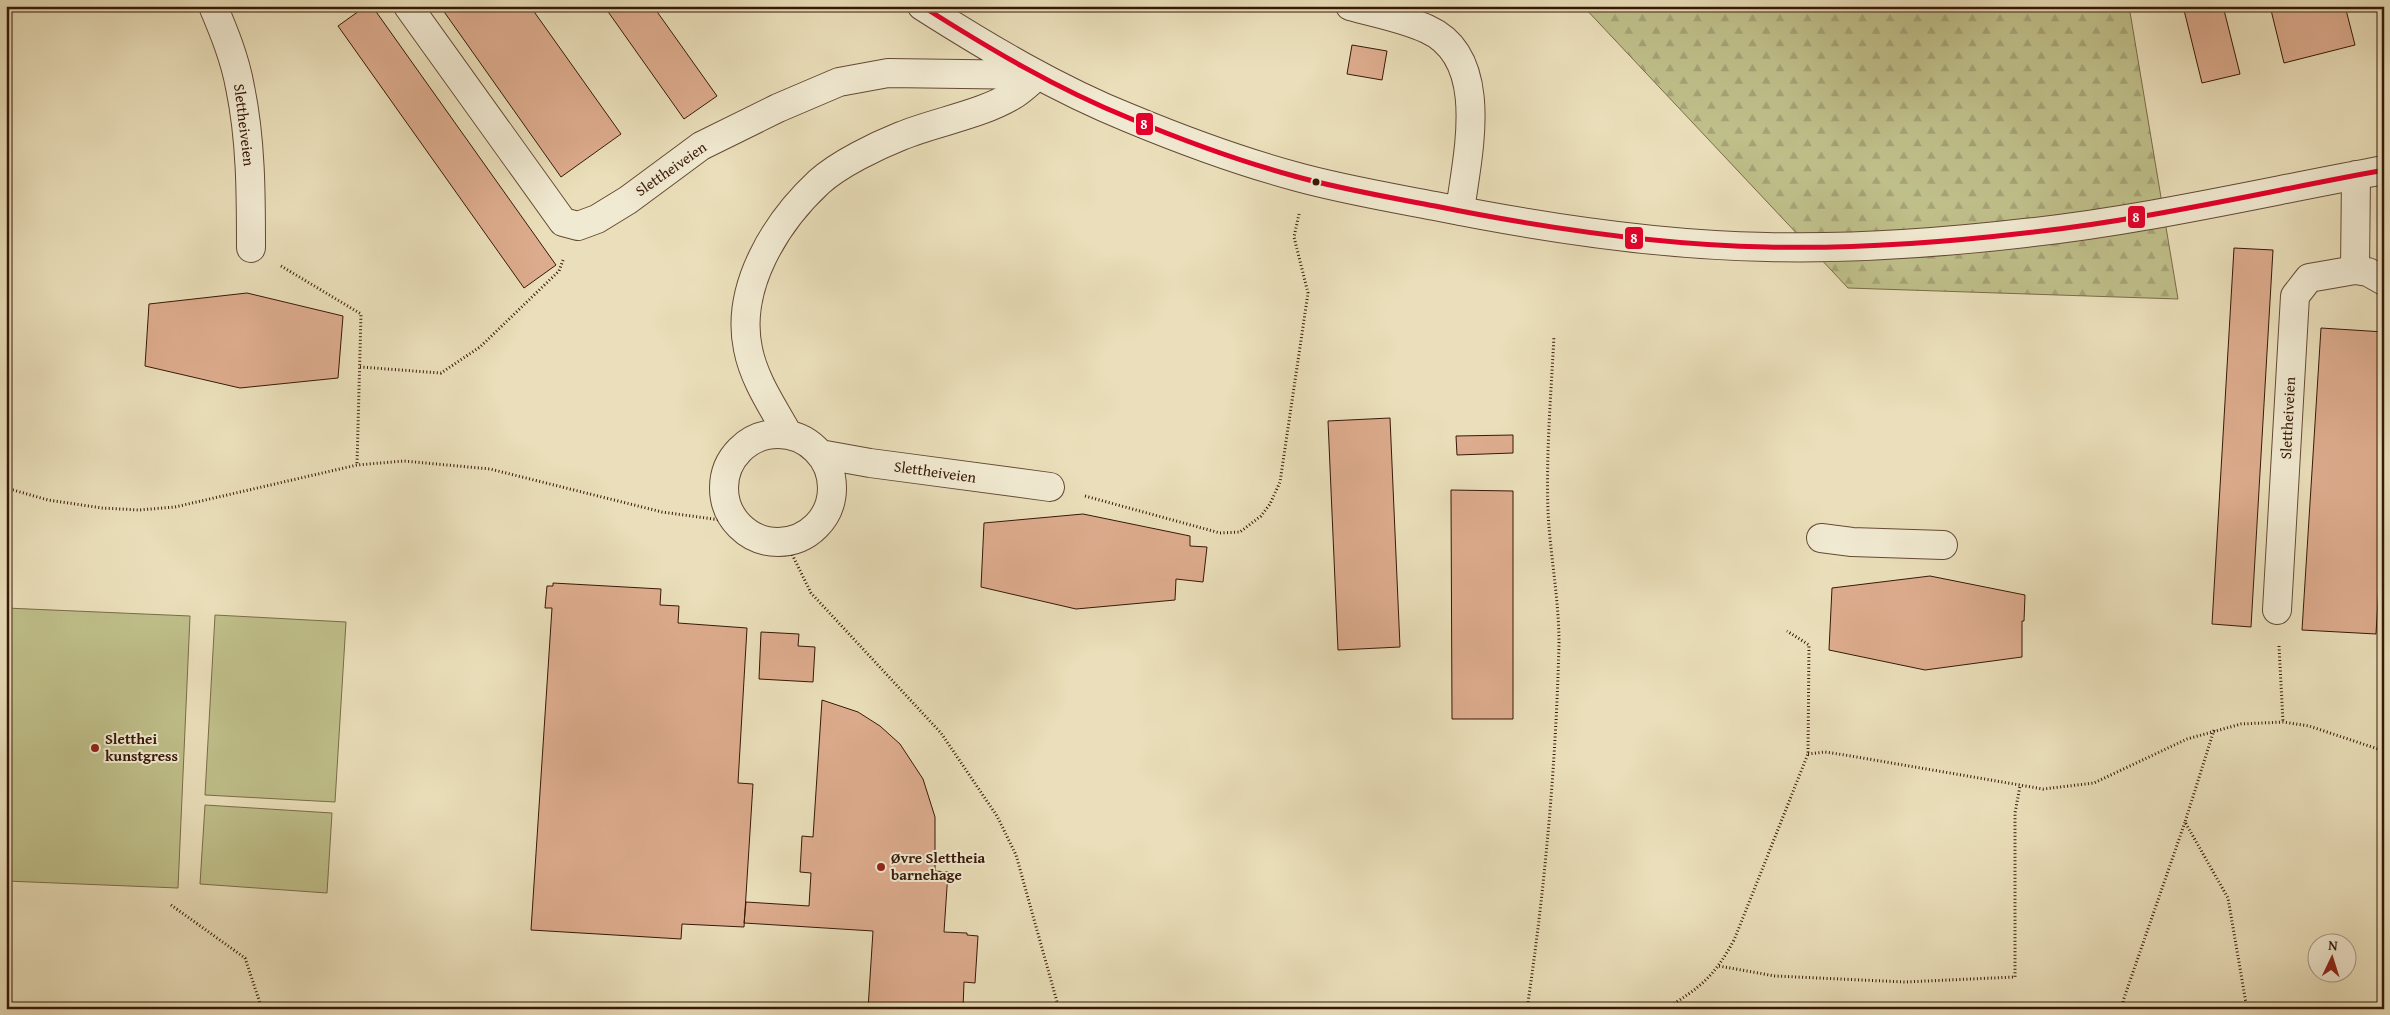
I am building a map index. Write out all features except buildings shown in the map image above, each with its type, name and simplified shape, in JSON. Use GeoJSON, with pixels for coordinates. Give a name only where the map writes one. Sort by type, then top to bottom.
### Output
{"type":"FeatureCollection","features":[{"type":"Feature","properties":{"kind":"street","name":"Slettheiveien"},"geometry":{"type":"LineString","coordinates":[[213,6],[226,38],[240,85],[248,131],[251,248]]}},
{"type":"Feature","properties":{"kind":"street"},"geometry":{"type":"LineString","coordinates":[[408,6],[563,222],[578,226]]}},
{"type":"Feature","properties":{"kind":"street","name":"Slettheiveien"},"geometry":{"type":"LineString","coordinates":[[922,6],[1038,75],[1127,117],[1308,180],[1553,229],[1694,244],[1767,247],[1894,244],[2025,233],[2124,219],[2196,208],[2384,170]]}},
{"type":"Feature","properties":{"kind":"street"},"geometry":{"type":"LineString","coordinates":[[1350,6],[1428,29],[1448,43],[1461,63],[1471,99],[1469,136],[1460,211]]}},
{"type":"Feature","properties":{"kind":"street","name":"Slettheiveien"},"geometry":{"type":"LineString","coordinates":[[578,226],[628,200],[700,146],[778,108],[839,82],[888,73],[1038,75]]}},
{"type":"Feature","properties":{"kind":"street"},"geometry":{"type":"LineString","coordinates":[[788,434],[756,376],[748,348],[747,309],[753,277],[771,242],[794,207],[821,180],[862,155],[901,136],[980,109],[1015,94],[1038,75]]}},
{"type":"Feature","properties":{"kind":"street"},"geometry":{"type":"LineString","coordinates":[[2354,270],[2356,176]]}},
{"type":"Feature","properties":{"kind":"street","name":"Slettheiveien"},"geometry":{"type":"LineString","coordinates":[[2277,610],[2296,296],[2309,278],[2354,270],[2368,272],[2384,281]]}},
{"type":"Feature","properties":{"kind":"street"},"geometry":{"type":"LineString","coordinates":[[769,434],[788,434],[806,441],[820,454],[830,470],[832,489],[828,508],[819,524],[804,536],[786,542],[767,541],[749,534],[735,522],[726,505],[723,486],[727,468],[736,452],[751,440],[769,434]]}},
{"type":"Feature","properties":{"kind":"street","name":"Slettheiveien"},"geometry":{"type":"LineString","coordinates":[[820,454],[870,463],[1050,487]]}},
{"type":"Feature","properties":{"kind":"street"},"geometry":{"type":"LineString","coordinates":[[1821,538],[1852,542],[1943,545]]}},
{"type":"Feature","properties":{"kind":"path"},"geometry":{"type":"LineString","coordinates":[[1098,498],[1220,533],[1240,532],[1261,516],[1270,504],[1280,482],[1288,440],[1308,293],[1294,237],[1308,180]]}},
{"type":"Feature","properties":{"kind":"path"},"geometry":{"type":"LineString","coordinates":[[360,367],[441,373],[480,347],[558,271],[578,226]]}},
{"type":"Feature","properties":{"kind":"path"},"geometry":{"type":"LineString","coordinates":[[251,248],[361,314],[357,465]]}},
{"type":"Feature","properties":{"kind":"path"},"geometry":{"type":"LineString","coordinates":[[1527,1009],[1535,959],[1554,770],[1559,640],[1548,510],[1548,461],[1554,336]]}},
{"type":"Feature","properties":{"kind":"path"},"geometry":{"type":"LineString","coordinates":[[6,488],[48,500],[102,508],[139,510],[175,507],[357,465],[404,460],[490,469],[662,512],[735,522]]}},
{"type":"Feature","properties":{"kind":"path"},"geometry":{"type":"LineString","coordinates":[[786,542],[811,593],[942,732],[996,816],[1016,855],[1059,1009]]}},
{"type":"Feature","properties":{"kind":"path"},"geometry":{"type":"LineString","coordinates":[[2277,610],[2283,722]]}},
{"type":"Feature","properties":{"kind":"path"},"geometry":{"type":"LineString","coordinates":[[1665,1009],[1693,992],[1719,966],[1734,940],[1808,754],[1809,645],[1787,631]]}},
{"type":"Feature","properties":{"kind":"path"},"geometry":{"type":"LineString","coordinates":[[1808,754],[1825,752],[1844,754],[2020,786],[2059,789],[2094,783],[2187,739],[2241,724],[2283,722],[2328,731],[2384,751]]}},
{"type":"Feature","properties":{"kind":"path"},"geometry":{"type":"LineString","coordinates":[[2123,1009],[2122,1001],[2185,822],[2214,730]]}},
{"type":"Feature","properties":{"kind":"path"},"geometry":{"type":"LineString","coordinates":[[1719,966],[1776,976],[1905,982],[2015,977],[2015,813],[2020,786]]}},
{"type":"Feature","properties":{"kind":"path"},"geometry":{"type":"LineString","coordinates":[[2185,822],[2228,898],[2247,1009]]}},
{"type":"Feature","properties":{"kind":"path"},"geometry":{"type":"LineString","coordinates":[[171,906],[246,958],[262,1009]]}},
{"type":"Feature","properties":{"kind":"green space"},"geometry":{"type":"Polygon","coordinates":[[[1583,6],[2129,6],[2178,299],[1848,288],[1583,6]]]}},
{"type":"Feature","properties":{"kind":"green space","name":"Sletthei kunstgress"},"geometry":{"type":"Polygon","coordinates":[[[6,608],[190,616],[178,888],[6,881],[6,608]]]}},
{"type":"Feature","properties":{"kind":"green space"},"geometry":{"type":"Polygon","coordinates":[[[215,615],[346,622],[335,802],[205,795],[215,615]]]}},
{"type":"Feature","properties":{"kind":"green space"},"geometry":{"type":"Polygon","coordinates":[[[205,805],[332,813],[327,893],[200,884],[205,805]]]}},
{"type":"Feature","properties":{"kind":"transit line","name":"8"},"geometry":{"type":"LineString","coordinates":[[922,6],[1049,81],[1102,107],[1252,164],[1311,181],[1382,196],[1558,228],[1641,239],[1725,246],[1767,247],[1896,245],[1960,240],[2115,221],[2384,170]]}},
{"type":"Feature","properties":{"kind":"place","name":"Sletthei kunstgress"},"geometry":{"type":"Point","coordinates":[95,748]}},
{"type":"Feature","properties":{"kind":"place","name":"Øvre Slettheia barnehage"},"geometry":{"type":"Point","coordinates":[881,867]}}]}
